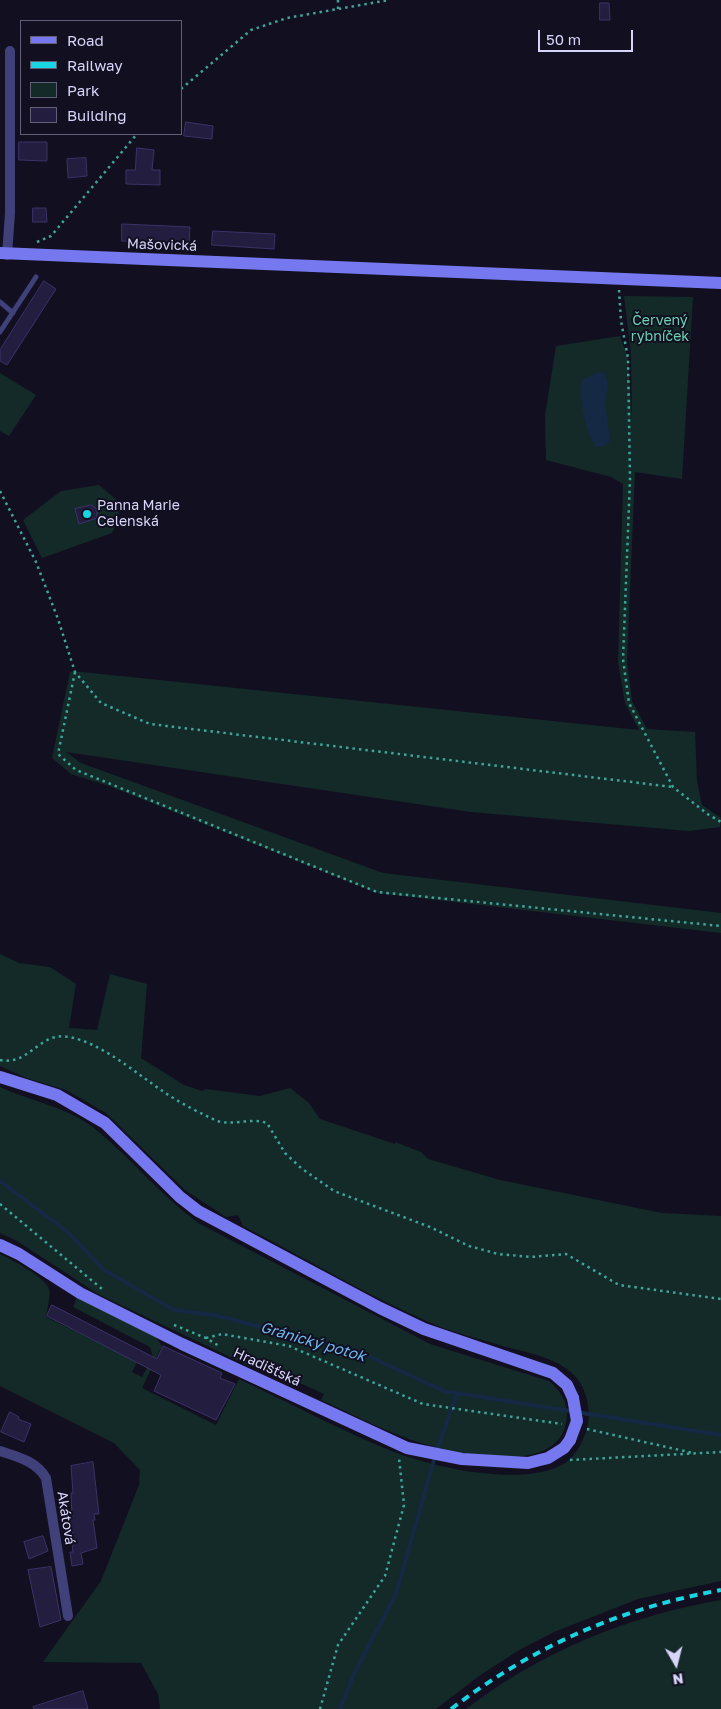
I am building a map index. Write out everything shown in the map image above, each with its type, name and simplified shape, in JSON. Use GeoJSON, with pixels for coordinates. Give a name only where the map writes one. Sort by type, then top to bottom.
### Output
{"type":"FeatureCollection","features":[{"type":"Feature","properties":{"kind":"street","name":"Mašovická"},"geometry":{"type":"LineString","coordinates":[[10,51],[10,213],[4,254],[721,283]]}},
{"type":"Feature","properties":{"kind":"street","name":"Hradišťská"},"geometry":{"type":"LineString","coordinates":[[0,1077],[56,1096],[105,1123],[180,1197],[198,1211],[380,1308],[424,1329],[548,1371],[564,1381],[573,1398],[577,1421],[570,1440],[557,1453],[539,1461],[513,1463],[462,1459],[423,1452],[397,1444],[80,1293],[19,1254],[0,1245]]}},
{"type":"Feature","properties":{"kind":"street","name":"Akátová"},"geometry":{"type":"LineString","coordinates":[[0,1451],[30,1462],[40,1469],[46,1478],[68,1616]]}},
{"type":"Feature","properties":{"kind":"lane"},"geometry":{"type":"LineString","coordinates":[[0,332],[36,277]]}},
{"type":"Feature","properties":{"kind":"lane"},"geometry":{"type":"LineString","coordinates":[[0,302],[13,313]]}},
{"type":"Feature","properties":{"kind":"path"},"geometry":{"type":"LineString","coordinates":[[338,0],[338,9]]}},
{"type":"Feature","properties":{"kind":"path"},"geometry":{"type":"LineString","coordinates":[[182,88],[251,30],[287,18],[389,0]]}},
{"type":"Feature","properties":{"kind":"path"},"geometry":{"type":"LineString","coordinates":[[33,244],[51,236],[136,135]]}},
{"type":"Feature","properties":{"kind":"path"},"geometry":{"type":"LineString","coordinates":[[618,279],[621,321],[628,358],[630,470],[624,659],[629,703],[673,787],[709,816],[721,822]]}},
{"type":"Feature","properties":{"kind":"path"},"geometry":{"type":"LineString","coordinates":[[0,491],[36,562],[58,619],[75,672],[100,703],[150,724],[673,787]]}},
{"type":"Feature","properties":{"kind":"path"},"geometry":{"type":"LineString","coordinates":[[75,672],[58,754],[76,770],[377,892],[721,926]]}},
{"type":"Feature","properties":{"kind":"path"},"geometry":{"type":"LineString","coordinates":[[0,1060],[25,1058],[43,1041],[68,1036],[88,1043],[166,1094],[218,1122],[257,1119],[267,1123],[285,1153],[301,1168],[334,1191],[359,1202],[430,1227],[469,1246],[498,1254],[531,1258],[566,1254],[619,1285],[721,1299]]}},
{"type":"Feature","properties":{"kind":"path"},"geometry":{"type":"LineString","coordinates":[[0,1204],[57,1250],[98,1287],[107,1291]]}},
{"type":"Feature","properties":{"kind":"path"},"geometry":{"type":"LineString","coordinates":[[169,1323],[206,1338],[222,1334],[289,1346],[423,1404],[567,1425]]}},
{"type":"Feature","properties":{"kind":"path"},"geometry":{"type":"LineString","coordinates":[[584,1428],[693,1453]]}},
{"type":"Feature","properties":{"kind":"path"},"geometry":{"type":"LineString","coordinates":[[320,1709],[338,1645],[384,1576],[395,1541],[404,1505],[397,1444]]}},
{"type":"Feature","properties":{"kind":"path"},"geometry":{"type":"LineString","coordinates":[[568,1460],[721,1452]]}},
{"type":"Feature","properties":{"kind":"green space","name":"Červený rybníček"},"geometry":{"type":"Polygon","coordinates":[[[624,296],[693,297],[682,479],[635,472],[627,661],[632,701],[647,729],[695,732],[697,781],[702,805],[721,818],[720,827],[689,831],[471,812],[66,752],[81,763],[383,873],[721,913],[721,933],[377,893],[109,786],[71,774],[52,758],[70,672],[639,730],[625,703],[618,662],[623,484],[611,477],[546,460],[545,416],[556,346],[620,336],[628,358],[632,421],[631,353],[624,296]]]}},
{"type":"Feature","properties":{"kind":"green space"},"geometry":{"type":"Polygon","coordinates":[[[0,373],[36,395],[9,436],[0,431],[0,373]]]}},
{"type":"Feature","properties":{"kind":"green space"},"geometry":{"type":"Polygon","coordinates":[[[99,485],[118,501],[119,516],[112,533],[42,558],[23,520],[61,491],[99,485]]]}},
{"type":"Feature","properties":{"kind":"green space"},"geometry":{"type":"Polygon","coordinates":[[[0,954],[19,963],[50,967],[76,984],[69,1028],[97,1030],[110,974],[147,984],[141,1058],[184,1085],[202,1091],[206,1089],[260,1096],[290,1088],[309,1103],[320,1119],[395,1144],[395,1142],[421,1152],[428,1159],[500,1180],[662,1213],[721,1216],[721,1581],[638,1599],[554,1632],[519,1650],[479,1676],[436,1709],[160,1709],[158,1694],[141,1663],[43,1662],[101,1581],[139,1485],[140,1470],[114,1443],[0,1386],[0,1254],[27,1269],[46,1284],[50,1295],[46,1317],[137,1362],[132,1372],[142,1377],[153,1357],[150,1347],[73,1307],[77,1297],[156,1337],[162,1346],[142,1388],[216,1425],[239,1379],[394,1452],[456,1469],[505,1475],[528,1474],[548,1470],[565,1463],[573,1456],[581,1443],[587,1429],[589,1409],[579,1381],[558,1363],[438,1326],[383,1301],[336,1276],[243,1226],[238,1215],[226,1217],[185,1190],[106,1113],[66,1090],[26,1078],[0,1066],[0,954]]]}},
{"type":"Feature","properties":{"kind":"green space"},"geometry":{"type":"Polygon","coordinates":[[[0,1087],[60,1109],[94,1128],[171,1201],[198,1223],[430,1344],[549,1381],[564,1401],[567,1413],[565,1427],[555,1443],[538,1453],[516,1457],[491,1457],[464,1453],[418,1442],[381,1428],[321,1400],[324,1394],[256,1363],[251,1367],[98,1294],[17,1241],[0,1233],[0,1087]]]}},
{"type":"Feature","properties":{"kind":"green space"},"geometry":{"type":"Polygon","coordinates":[[[721,1600],[721,1709],[466,1709],[495,1688],[525,1670],[587,1639],[619,1626],[653,1616],[721,1600]]]}},
{"type":"Feature","properties":{"kind":"water"},"geometry":{"type":"Polygon","coordinates":[[[599,372],[605,373],[608,383],[605,402],[610,441],[604,446],[596,447],[586,423],[581,385],[583,379],[599,372]]]}},
{"type":"Feature","properties":{"kind":"building"},"geometry":{"type":"Polygon","coordinates":[[[600,3],[609,3],[610,20],[600,20],[600,3]]]}},
{"type":"Feature","properties":{"kind":"building"},"geometry":{"type":"Polygon","coordinates":[[[186,122],[213,126],[212,139],[184,136],[186,122]]]}},
{"type":"Feature","properties":{"kind":"building"},"geometry":{"type":"Polygon","coordinates":[[[19,142],[47,142],[47,161],[19,160],[19,142]]]}},
{"type":"Feature","properties":{"kind":"building"},"geometry":{"type":"Polygon","coordinates":[[[137,148],[154,150],[152,170],[160,170],[160,185],[126,184],[126,170],[135,170],[137,148]]]}},
{"type":"Feature","properties":{"kind":"building"},"geometry":{"type":"Polygon","coordinates":[[[86,158],[87,176],[68,178],[67,159],[86,158]]]}},
{"type":"Feature","properties":{"kind":"building"},"geometry":{"type":"Polygon","coordinates":[[[33,208],[46,208],[47,222],[33,222],[33,208]]]}},
{"type":"Feature","properties":{"kind":"building"},"geometry":{"type":"Polygon","coordinates":[[[122,224],[190,227],[189,244],[122,241],[122,224]]]}},
{"type":"Feature","properties":{"kind":"building"},"geometry":{"type":"Polygon","coordinates":[[[213,231],[275,234],[274,249],[212,245],[213,231]]]}},
{"type":"Feature","properties":{"kind":"building"},"geometry":{"type":"Polygon","coordinates":[[[44,281],[56,289],[7,365],[0,361],[0,350],[44,281]]]}},
{"type":"Feature","properties":{"kind":"building","name":"Panna Marie Celenská"},"geometry":{"type":"Polygon","coordinates":[[[91,505],[97,509],[97,518],[79,524],[75,509],[91,505]]]}},
{"type":"Feature","properties":{"kind":"building"},"geometry":{"type":"Polygon","coordinates":[[[52,1305],[157,1359],[163,1346],[222,1373],[220,1378],[235,1384],[216,1420],[154,1391],[161,1375],[47,1316],[52,1305]]]}},
{"type":"Feature","properties":{"kind":"building"},"geometry":{"type":"Polygon","coordinates":[[[10,1412],[19,1417],[18,1419],[31,1424],[24,1442],[1,1432],[10,1412]]]}},
{"type":"Feature","properties":{"kind":"building"},"geometry":{"type":"Polygon","coordinates":[[[93,1462],[99,1514],[94,1514],[95,1520],[93,1520],[97,1548],[81,1553],[83,1564],[72,1566],[70,1552],[73,1552],[70,1516],[72,1516],[71,1493],[73,1493],[71,1466],[93,1462]]]}},
{"type":"Feature","properties":{"kind":"building"},"geometry":{"type":"Polygon","coordinates":[[[43,1536],[48,1551],[29,1559],[24,1542],[43,1536]]]}},
{"type":"Feature","properties":{"kind":"building"},"geometry":{"type":"Polygon","coordinates":[[[51,1567],[61,1620],[40,1627],[28,1570],[51,1567]]]}},
{"type":"Feature","properties":{"kind":"building"},"geometry":{"type":"Polygon","coordinates":[[[83,1691],[88,1709],[34,1709],[33,1707],[83,1691]]]}},
{"type":"Feature","properties":{"kind":"waterway","name":"Gránický potok"},"geometry":{"type":"LineString","coordinates":[[0,1181],[69,1233],[104,1270],[174,1310],[214,1315],[357,1351],[444,1391],[721,1435]]}},
{"type":"Feature","properties":{"kind":"waterway"},"geometry":{"type":"LineString","coordinates":[[340,1709],[355,1672],[396,1594],[436,1453],[457,1393]]}},
{"type":"Feature","properties":{"kind":"railway"},"geometry":{"type":"LineString","coordinates":[[451,1709],[514,1666],[578,1633],[612,1619],[647,1608],[721,1590]]}},
{"type":"Feature","properties":{"kind":"place","name":"Panna Marie Celenská"},"geometry":{"type":"Point","coordinates":[87,514]}}]}
